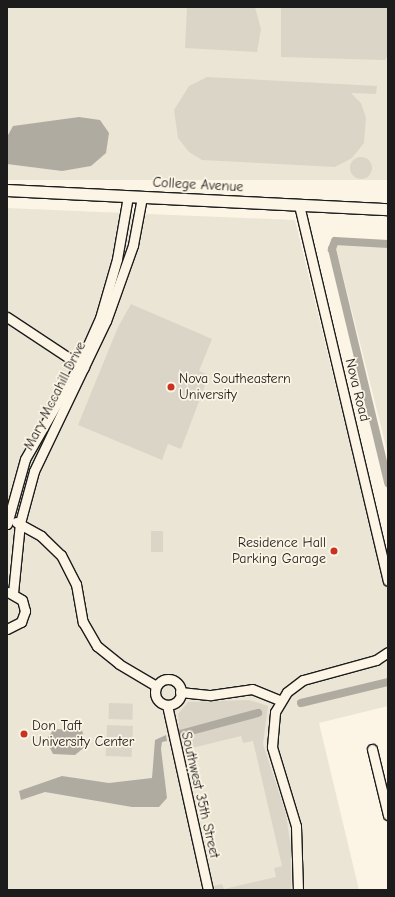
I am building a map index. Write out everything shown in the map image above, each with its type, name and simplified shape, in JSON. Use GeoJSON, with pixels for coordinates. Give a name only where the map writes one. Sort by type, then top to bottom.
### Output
{"type":"FeatureCollection","features":[{"type":"Feature","properties":{"kind":"street","name":"College Avenue"},"geometry":{"type":"LineString","coordinates":[[7,190],[388,209]]}},
{"type":"Feature","properties":{"kind":"street","name":"Mary Mccahill Drive"},"geometry":{"type":"LineString","coordinates":[[7,521],[32,442],[82,367],[100,318],[117,259],[128,196]]}},
{"type":"Feature","properties":{"kind":"street","name":"Mary Mccahill Drive"},"geometry":{"type":"LineString","coordinates":[[10,593],[20,523],[47,438],[82,367],[128,262],[142,197]]}},
{"type":"Feature","properties":{"kind":"street","name":"Nova Road"},"geometry":{"type":"LineString","coordinates":[[300,205],[388,581]]}},
{"type":"Feature","properties":{"kind":"street"},"geometry":{"type":"LineString","coordinates":[[117,259],[128,262]]}},
{"type":"Feature","properties":{"kind":"street"},"geometry":{"type":"LineString","coordinates":[[7,317],[82,367]]}},
{"type":"Feature","properties":{"kind":"street"},"geometry":{"type":"LineString","coordinates":[[7,521],[20,523],[51,544],[64,559],[76,584],[83,622],[97,646],[119,664],[156,686]]}},
{"type":"Feature","properties":{"kind":"street"},"geometry":{"type":"LineString","coordinates":[[7,629],[21,622],[25,611],[22,600],[10,593]]}},
{"type":"Feature","properties":{"kind":"street"},"geometry":{"type":"LineString","coordinates":[[298,890],[296,826],[271,735],[280,701],[303,680],[376,660],[388,652]]}},
{"type":"Feature","properties":{"kind":"street"},"geometry":{"type":"LineString","coordinates":[[156,686],[171,680],[180,692],[211,695],[252,689],[280,701]]}},
{"type":"Feature","properties":{"kind":"street"},"geometry":{"type":"LineString","coordinates":[[156,686],[156,699],[167,705],[175,703],[180,692]]}},
{"type":"Feature","properties":{"kind":"street","name":"Southwest 35th Street"},"geometry":{"type":"LineString","coordinates":[[167,705],[208,890]]}},
{"type":"Feature","properties":{"kind":"street"},"geometry":{"type":"LineString","coordinates":[[372,749],[388,815]]}},
{"type":"Feature","properties":{"kind":"shaded area"},"geometry":{"type":"Polygon","coordinates":[[[7,7],[388,7],[388,180],[7,180],[7,7]]]}},
{"type":"Feature","properties":{"kind":"shaded area"},"geometry":{"type":"Polygon","coordinates":[[[187,7],[255,7],[261,29],[257,52],[185,48],[187,7]]]}},
{"type":"Feature","properties":{"kind":"shaded area"},"geometry":{"type":"Polygon","coordinates":[[[281,7],[388,7],[388,55],[385,60],[281,57],[281,7]]]}},
{"type":"Feature","properties":{"kind":"shaded area"},"geometry":{"type":"Polygon","coordinates":[[[207,77],[377,86],[376,94],[351,93],[361,103],[366,118],[364,143],[352,158],[335,167],[202,160],[189,152],[178,138],[174,110],[189,86],[207,77]]]}},
{"type":"Feature","properties":{"kind":"shaded area"},"geometry":{"type":"Polygon","coordinates":[[[79,117],[100,120],[109,133],[106,153],[91,166],[62,171],[7,164],[7,137],[13,126],[79,117]]]}},
{"type":"Feature","properties":{"kind":"shaded area"},"geometry":{"type":"Polygon","coordinates":[[[361,157],[365,158],[371,164],[371,172],[365,178],[361,179],[357,178],[351,172],[350,168],[351,164],[357,158],[361,157]]]}},
{"type":"Feature","properties":{"kind":"shaded area","name":"Nova Southeastern University"},"geometry":{"type":"Polygon","coordinates":[[[7,208],[295,220],[377,555],[388,553],[388,706],[319,723],[359,890],[7,890],[7,208]]]}},
{"type":"Feature","properties":{"kind":"shaded area"},"geometry":{"type":"Polygon","coordinates":[[[335,244],[388,245],[388,454],[335,244]]]}},
{"type":"Feature","properties":{"kind":"shaded area"},"geometry":{"type":"Polygon","coordinates":[[[131,304],[212,339],[199,371],[209,375],[181,449],[168,444],[162,460],[78,425],[118,327],[131,304]]]}},
{"type":"Feature","properties":{"kind":"shaded area"},"geometry":{"type":"Polygon","coordinates":[[[151,531],[163,531],[163,552],[151,552],[151,531]]]}},
{"type":"Feature","properties":{"kind":"shaded area"},"geometry":{"type":"Polygon","coordinates":[[[249,700],[268,706],[263,744],[286,814],[291,849],[291,890],[215,890],[214,886],[222,884],[224,889],[276,877],[274,868],[282,866],[253,741],[243,743],[241,736],[184,750],[180,739],[178,714],[188,702],[249,700]]]}},
{"type":"Feature","properties":{"kind":"shaded area"},"geometry":{"type":"Polygon","coordinates":[[[109,703],[133,704],[132,720],[108,719],[109,703]]]}},
{"type":"Feature","properties":{"kind":"shaded area"},"geometry":{"type":"Polygon","coordinates":[[[107,725],[133,726],[133,738],[107,737],[107,725]]]}},
{"type":"Feature","properties":{"kind":"shaded area"},"geometry":{"type":"Polygon","coordinates":[[[54,729],[82,730],[86,746],[75,755],[53,754],[46,740],[54,729]]]}},
{"type":"Feature","properties":{"kind":"shaded area"},"geometry":{"type":"Polygon","coordinates":[[[166,735],[167,741],[162,742],[161,749],[167,798],[159,807],[132,807],[45,792],[21,800],[19,791],[62,776],[109,783],[152,778],[155,740],[166,735]]]}},
{"type":"Feature","properties":{"kind":"shaded area"},"geometry":{"type":"Polygon","coordinates":[[[106,745],[132,746],[132,757],[106,756],[106,745]]]}},
{"type":"Feature","properties":{"kind":"waterway"},"geometry":{"type":"LineString","coordinates":[[388,244],[335,241],[332,249],[388,483]]}},
{"type":"Feature","properties":{"kind":"waterway"},"geometry":{"type":"LineString","coordinates":[[301,703],[388,682]]}},
{"type":"Feature","properties":{"kind":"waterway"},"geometry":{"type":"LineString","coordinates":[[180,734],[258,713]]}},
{"type":"Feature","properties":{"kind":"place","name":"Nova Southeastern University"},"geometry":{"type":"Point","coordinates":[171,387]}},
{"type":"Feature","properties":{"kind":"place","name":"Residence Hall Parking Garage"},"geometry":{"type":"Point","coordinates":[334,551]}},
{"type":"Feature","properties":{"kind":"place","name":"Don Taft University Center"},"geometry":{"type":"Point","coordinates":[24,734]}}]}
